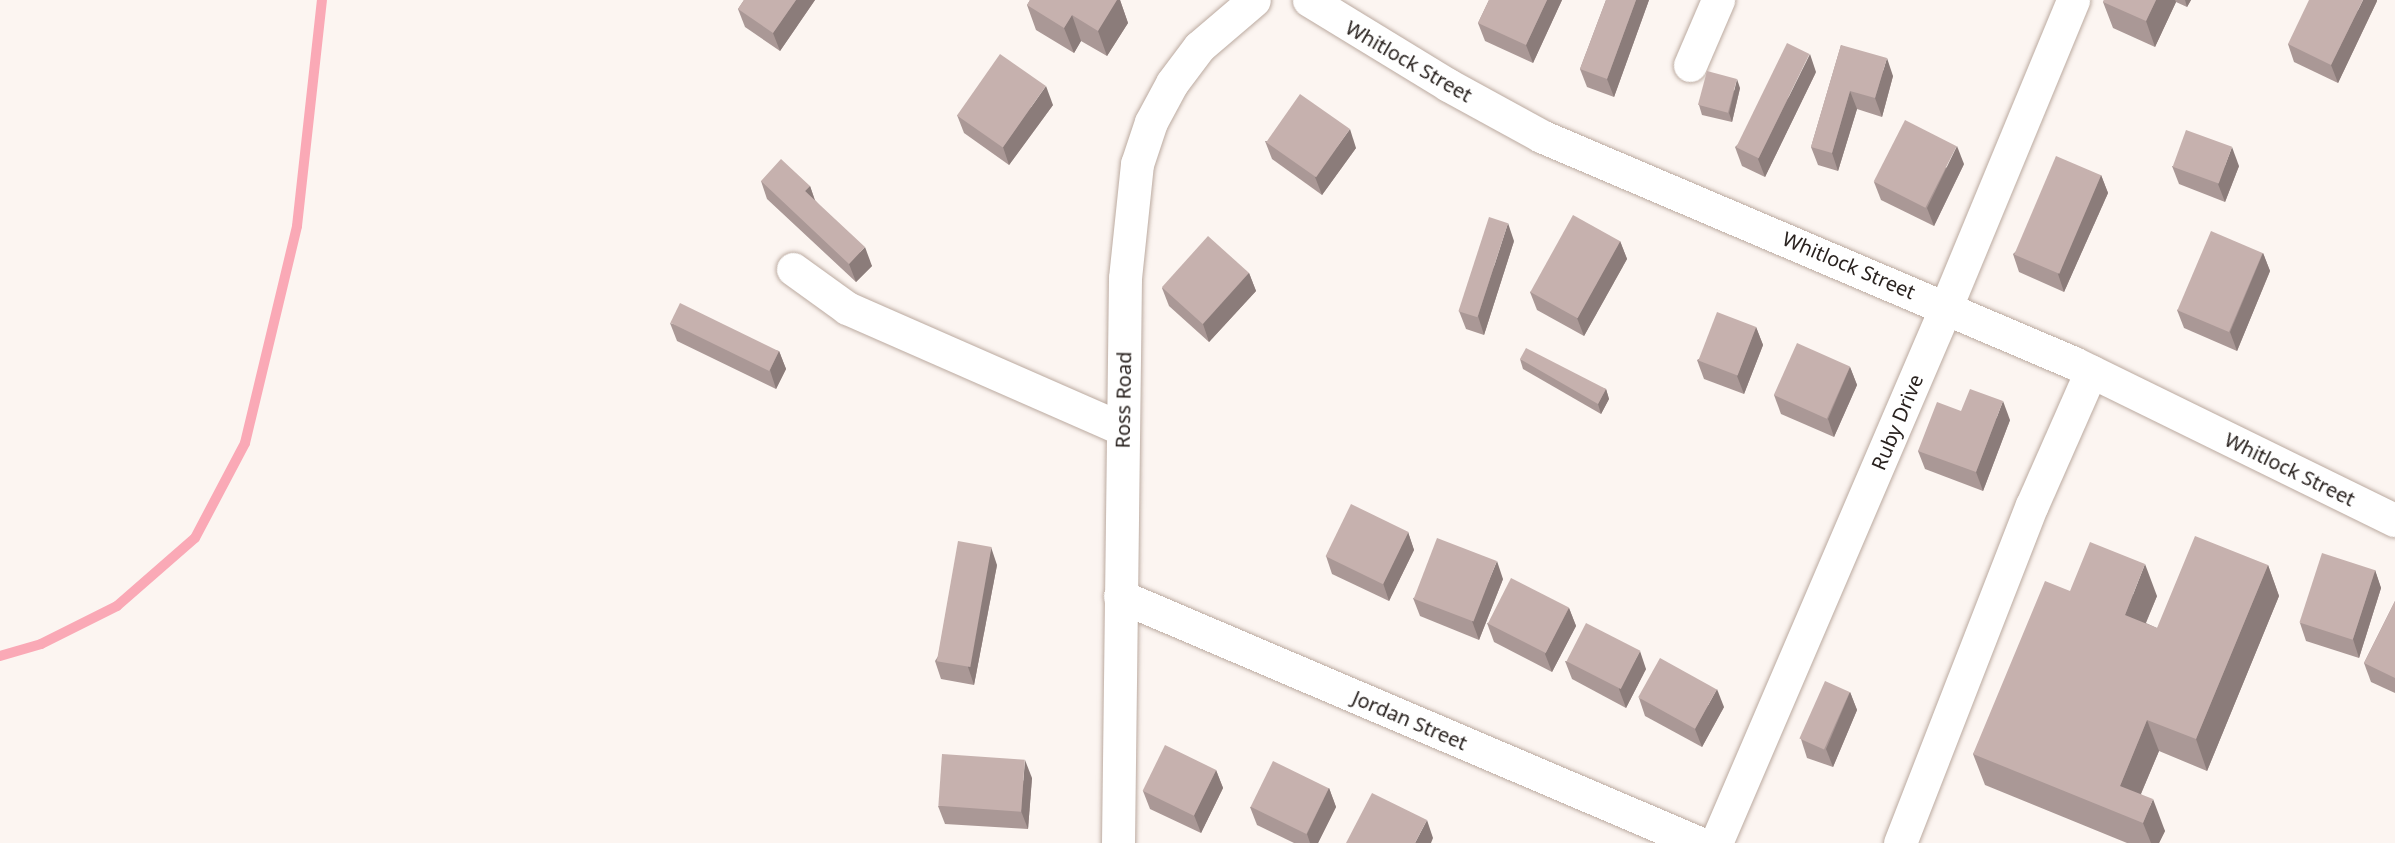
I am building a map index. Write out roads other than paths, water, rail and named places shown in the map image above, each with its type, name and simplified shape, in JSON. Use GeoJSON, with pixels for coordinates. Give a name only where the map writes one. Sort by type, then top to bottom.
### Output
{"type":"FeatureCollection","features":[{"type":"Feature","properties":{"kind":"street","name":"Ross Road"},"geometry":{"type":"LineString","coordinates":[[1118,843],[1120,596],[1128,221],[1137,164],[1151,122],[1172,83],[1199,47],[1254,0]]}},
{"type":"Feature","properties":{"kind":"street","name":"Whitlock Street"},"geometry":{"type":"LineString","coordinates":[[1309,0],[1438,80],[1541,136],[1946,307],[2091,371],[2395,520]]}},
{"type":"Feature","properties":{"kind":"street"},"geometry":{"type":"LineString","coordinates":[[1690,65],[1718,0]]}},
{"type":"Feature","properties":{"kind":"street","name":"Ruby Drive"},"geometry":{"type":"LineString","coordinates":[[1716,843],[1946,307],[2073,0]]}},
{"type":"Feature","properties":{"kind":"street"},"geometry":{"type":"LineString","coordinates":[[793,268],[847,308],[1123,429]]}},
{"type":"Feature","properties":{"kind":"street"},"geometry":{"type":"LineString","coordinates":[[1900,843],[2032,505],[2091,371]]}},
{"type":"Feature","properties":{"kind":"street","name":"Jordan Street"},"geometry":{"type":"LineString","coordinates":[[1120,596],[1699,843]]}},
{"type":"Feature","properties":{"kind":"waterway"},"geometry":{"type":"LineString","coordinates":[[0,656],[41,644],[117,606],[195,538],[245,443],[297,226],[322,0]]}}]}
